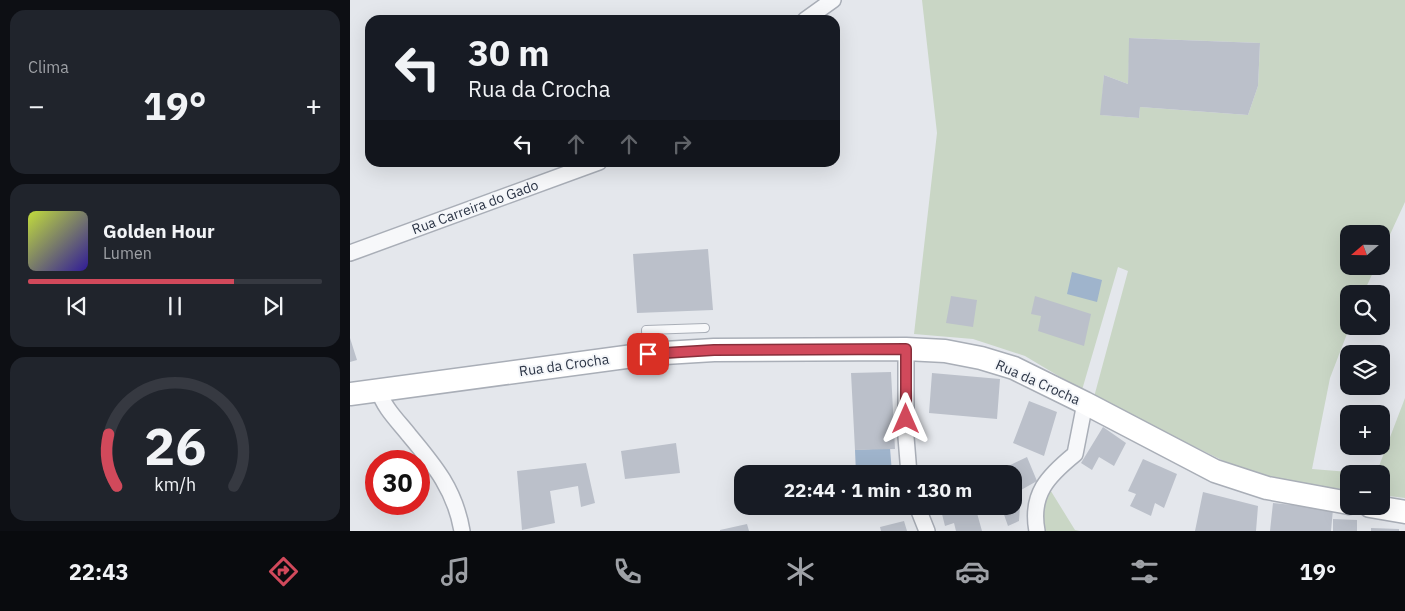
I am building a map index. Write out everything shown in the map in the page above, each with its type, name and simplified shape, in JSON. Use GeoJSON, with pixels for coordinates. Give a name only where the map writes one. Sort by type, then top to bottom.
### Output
{"type":"FeatureCollection","features":[{"type":"Feature","properties":{"kind":"street"},"geometry":{"type":"LineString","coordinates":[[812,15],[832,0]]}},
{"type":"Feature","properties":{"kind":"street","name":"Rua Carreira do Gado"},"geometry":{"type":"LineString","coordinates":[[350,253],[585,167]]}},
{"type":"Feature","properties":{"kind":"street"},"geometry":{"type":"LineString","coordinates":[[906,349],[906,437],[908,465]]}},
{"type":"Feature","properties":{"kind":"street","name":"Rua da Crocha"},"geometry":{"type":"LineString","coordinates":[[350,394],[648,354],[714,350],[906,349],[945,351],[981,358],[1014,368],[1215,471],[1267,488],[1340,500]]}},
{"type":"Feature","properties":{"kind":"street"},"geometry":{"type":"LineString","coordinates":[[379,391],[382,403],[446,482],[459,515],[462,531]]}},
{"type":"Feature","properties":{"kind":"street"},"geometry":{"type":"LineString","coordinates":[[1037,531],[1035,522],[1036,502],[1044,483],[1075,454],[1085,403]]}},
{"type":"Feature","properties":{"kind":"street"},"geometry":{"type":"LineString","coordinates":[[1390,509],[1405,512]]}},
{"type":"Feature","properties":{"kind":"street"},"geometry":{"type":"LineString","coordinates":[[921,515],[927,531]]}},
{"type":"Feature","properties":{"kind":"lane"},"geometry":{"type":"LineString","coordinates":[[648,354],[646,330],[705,328]]}},
{"type":"Feature","properties":{"kind":"green space"},"geometry":{"type":"Polygon","coordinates":[[[922,0],[1405,0],[1405,202],[1390,234],[1390,225],[1340,225],[1340,275],[1372,275],[1367,285],[1340,285],[1340,335],[1347,335],[1343,345],[1340,345],[1340,352],[1330,378],[1312,469],[1340,471],[1340,489],[1294,483],[1244,471],[1094,397],[1128,271],[1118,267],[1082,390],[1025,356],[973,339],[914,334],[937,133],[922,0]],[[1130,38],[1128,84],[1104,75],[1101,115],[1139,118],[1140,107],[1248,115],[1258,86],[1260,43],[1130,38]]]}},
{"type":"Feature","properties":{"kind":"green space"},"geometry":{"type":"Polygon","coordinates":[[[1405,398],[1405,498],[1390,496],[1390,465],[1379,465],[1383,455],[1390,455],[1390,437],[1405,398]]]}},
{"type":"Feature","properties":{"kind":"green space"},"geometry":{"type":"Polygon","coordinates":[[[1049,488],[1075,530],[1080,531],[1042,531],[1040,503],[1049,488]]]}},
{"type":"Feature","properties":{"kind":"water"},"geometry":{"type":"Polygon","coordinates":[[[1072,272],[1102,280],[1097,302],[1067,294],[1072,272]]]}},
{"type":"Feature","properties":{"kind":"water"},"geometry":{"type":"Polygon","coordinates":[[[890,448],[891,465],[856,465],[855,450],[890,448]]]}},
{"type":"Feature","properties":{"kind":"building"},"geometry":{"type":"Polygon","coordinates":[[[1129,38],[1260,43],[1258,86],[1248,115],[1140,107],[1139,118],[1100,115],[1104,75],[1128,84],[1129,38]]]}},
{"type":"Feature","properties":{"kind":"building"},"geometry":{"type":"Polygon","coordinates":[[[708,249],[713,310],[637,313],[633,254],[708,249]]]}},
{"type":"Feature","properties":{"kind":"building"},"geometry":{"type":"Polygon","coordinates":[[[951,296],[977,300],[973,327],[946,323],[951,296]]]}},
{"type":"Feature","properties":{"kind":"building"},"geometry":{"type":"Polygon","coordinates":[[[1035,296],[1091,314],[1084,346],[1038,331],[1041,316],[1031,314],[1035,296]]]}},
{"type":"Feature","properties":{"kind":"building"},"geometry":{"type":"Polygon","coordinates":[[[350,338],[357,360],[350,362],[350,338]]]}},
{"type":"Feature","properties":{"kind":"building"},"geometry":{"type":"Polygon","coordinates":[[[891,372],[895,449],[855,450],[851,373],[891,372]]]}},
{"type":"Feature","properties":{"kind":"building"},"geometry":{"type":"Polygon","coordinates":[[[932,373],[1000,379],[997,419],[929,413],[932,373]]]}},
{"type":"Feature","properties":{"kind":"building"},"geometry":{"type":"Polygon","coordinates":[[[1029,401],[1057,412],[1044,456],[1013,443],[1029,401]]]}},
{"type":"Feature","properties":{"kind":"building"},"geometry":{"type":"Polygon","coordinates":[[[1103,427],[1126,443],[1114,466],[1099,457],[1092,470],[1081,463],[1103,427]]]}},
{"type":"Feature","properties":{"kind":"building"},"geometry":{"type":"Polygon","coordinates":[[[676,443],[680,473],[625,479],[621,451],[676,443]]]}},
{"type":"Feature","properties":{"kind":"building"},"geometry":{"type":"Polygon","coordinates":[[[1027,457],[1037,481],[1022,489],[1022,465],[1011,465],[1027,457]]]}},
{"type":"Feature","properties":{"kind":"building"},"geometry":{"type":"Polygon","coordinates":[[[1143,459],[1177,474],[1164,508],[1155,503],[1151,516],[1130,506],[1136,494],[1128,491],[1143,459]]]}},
{"type":"Feature","properties":{"kind":"building"},"geometry":{"type":"Polygon","coordinates":[[[586,463],[595,503],[581,507],[578,486],[550,491],[555,523],[522,530],[517,471],[586,463]]]}},
{"type":"Feature","properties":{"kind":"building"},"geometry":{"type":"Polygon","coordinates":[[[1203,492],[1258,506],[1256,531],[1195,531],[1203,492]]]}},
{"type":"Feature","properties":{"kind":"building"},"geometry":{"type":"Polygon","coordinates":[[[1273,503],[1333,509],[1331,531],[1270,531],[1273,503]]]}},
{"type":"Feature","properties":{"kind":"building"},"geometry":{"type":"Polygon","coordinates":[[[942,515],[978,515],[982,531],[956,531],[954,523],[945,526],[942,515]]]}},
{"type":"Feature","properties":{"kind":"building"},"geometry":{"type":"Polygon","coordinates":[[[1004,515],[1019,515],[1019,521],[1008,526],[1004,515]]]}},
{"type":"Feature","properties":{"kind":"building"},"geometry":{"type":"Polygon","coordinates":[[[1333,519],[1357,520],[1357,531],[1333,531],[1333,519]]]}},
{"type":"Feature","properties":{"kind":"building"},"geometry":{"type":"Polygon","coordinates":[[[904,521],[907,531],[881,531],[880,527],[904,521]]]}},
{"type":"Feature","properties":{"kind":"building"},"geometry":{"type":"Polygon","coordinates":[[[747,524],[749,531],[720,531],[720,530],[747,524]]]}},
{"type":"Feature","properties":{"kind":"building"},"geometry":{"type":"Polygon","coordinates":[[[1371,528],[1399,529],[1399,531],[1371,531],[1371,528]]]}},
{"type":"Feature","properties":{"kind":"route"},"geometry":{"type":"LineString","coordinates":[[648,354],[714,350],[906,349],[906,419]]}}]}
